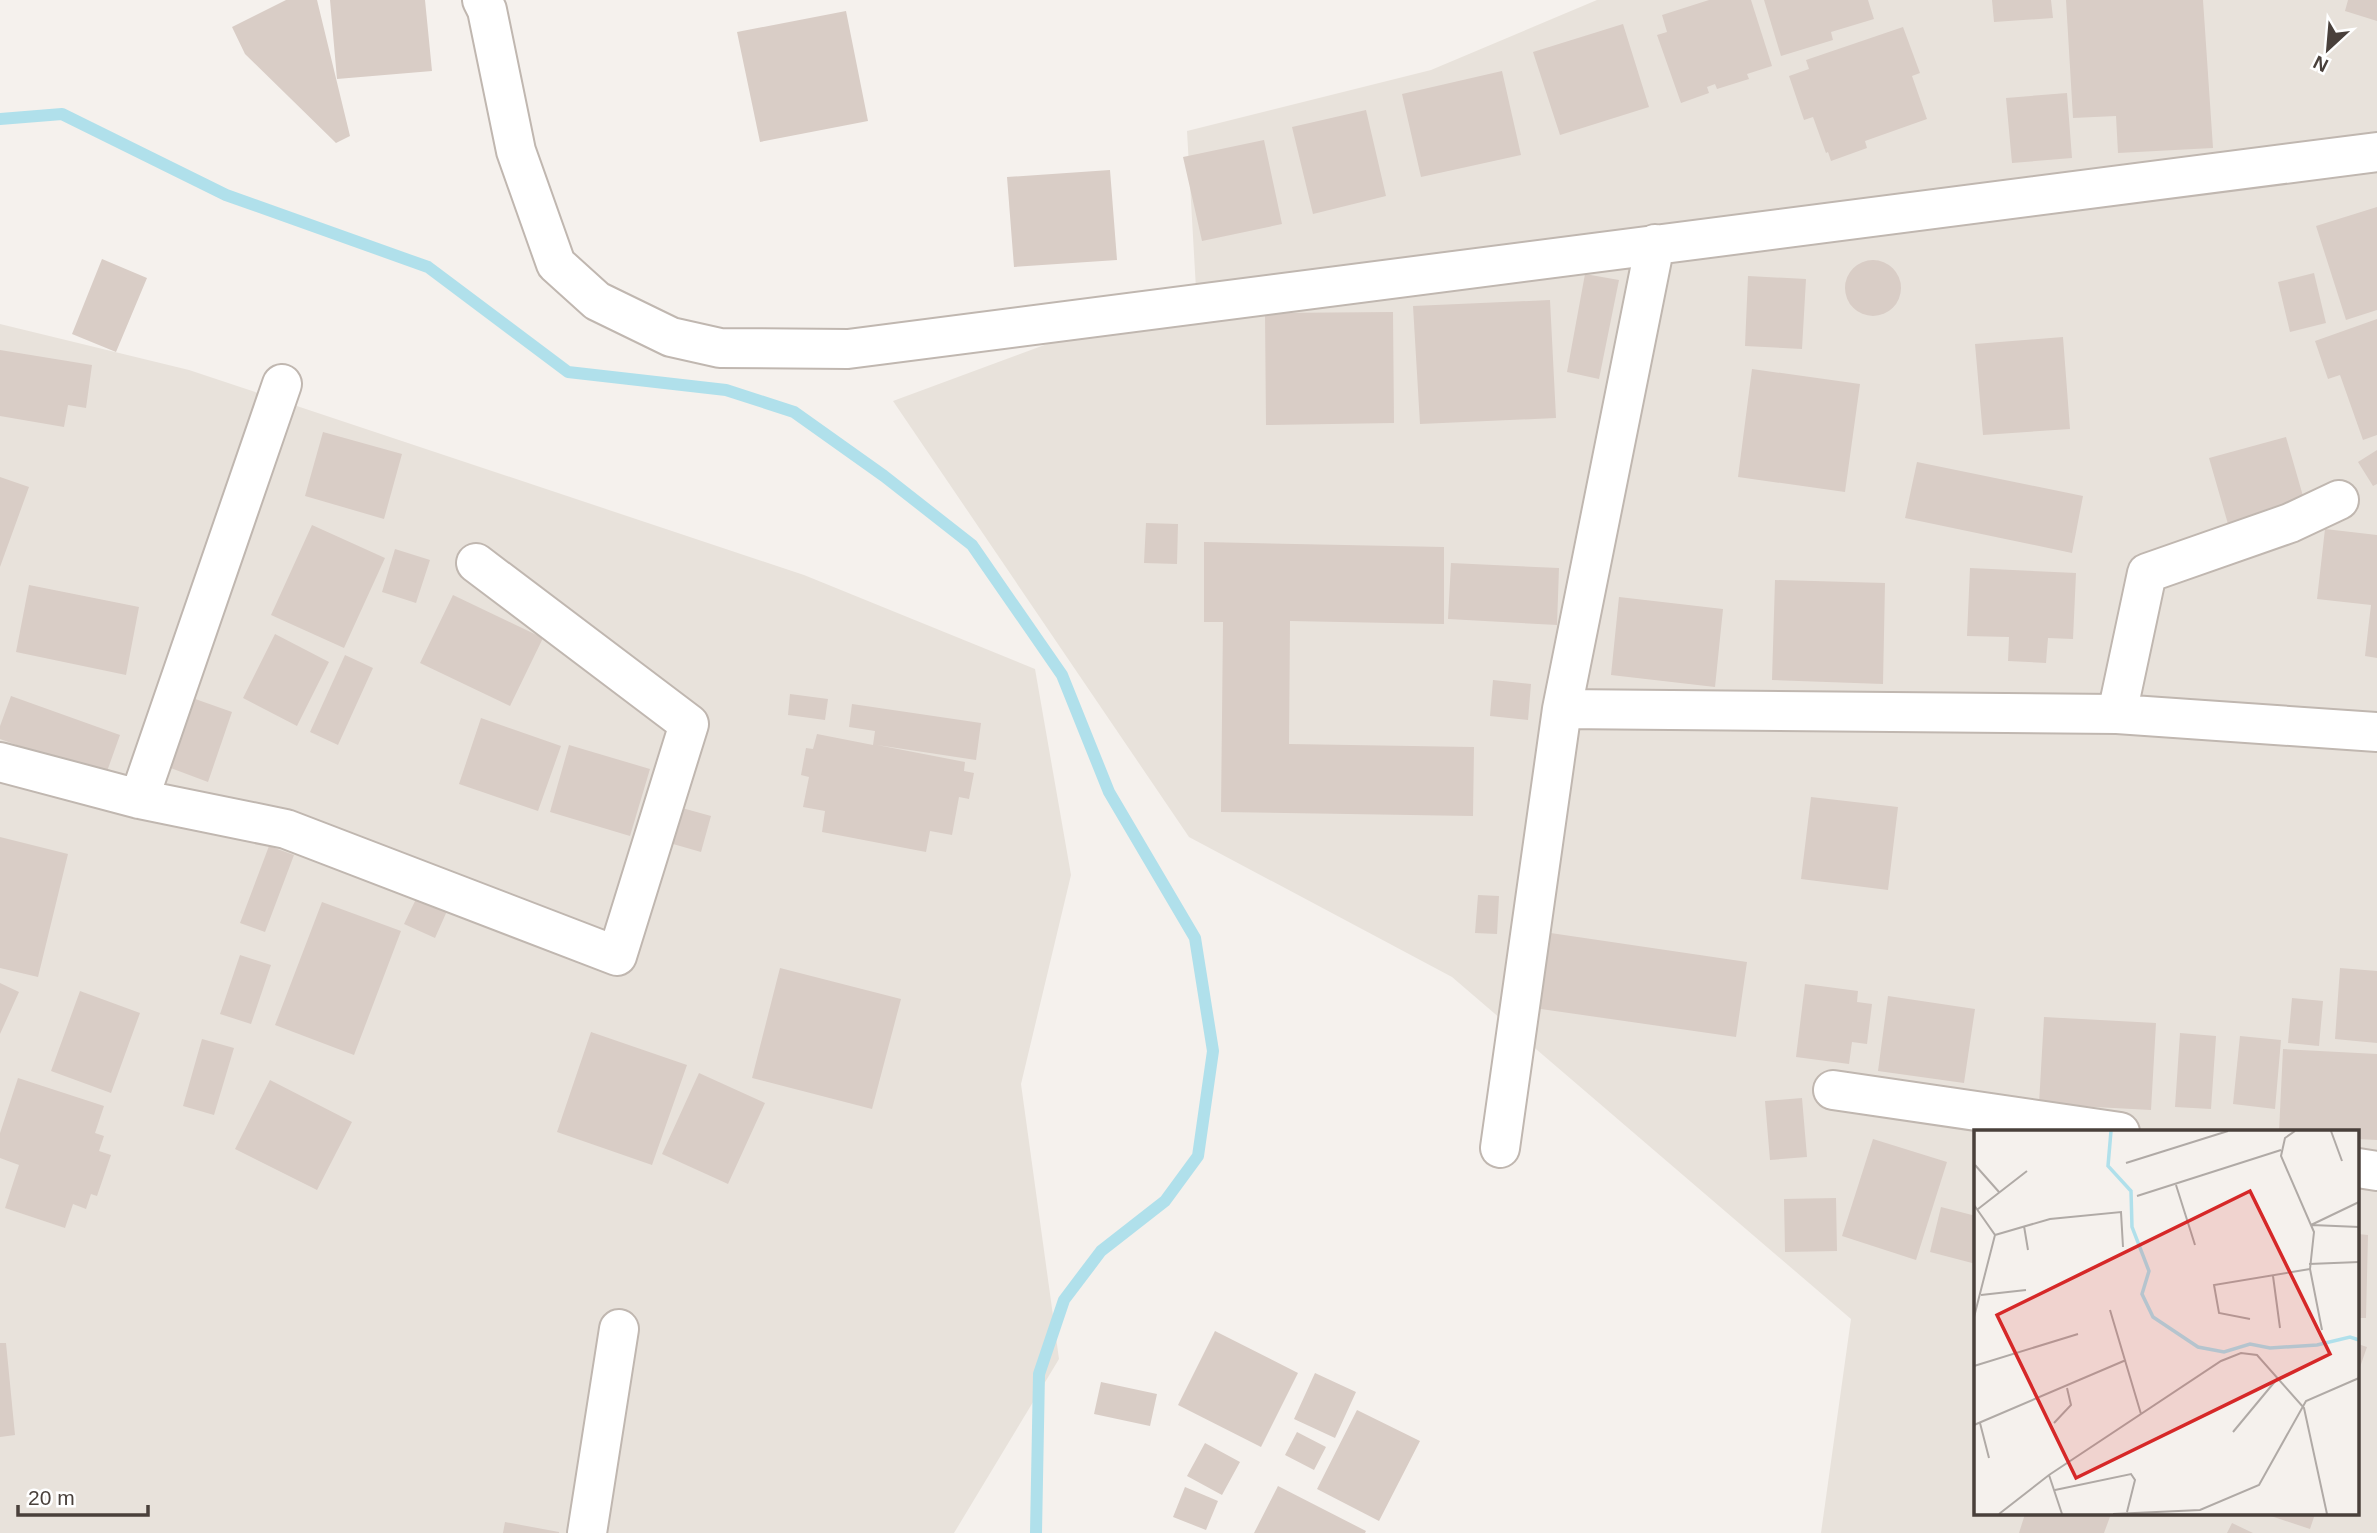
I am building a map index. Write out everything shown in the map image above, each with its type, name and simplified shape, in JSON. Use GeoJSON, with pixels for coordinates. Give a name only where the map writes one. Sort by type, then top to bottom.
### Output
{"type":"FeatureCollection","features":[{"type":"Feature","properties":{"kind":"street"},"geometry":{"type":"LineString","coordinates":[[492,3],[516,151],[556,264],[597,301],[671,337],[720,348],[848,349],[2377,152]]}},
{"type":"Feature","properties":{"kind":"street"},"geometry":{"type":"LineString","coordinates":[[1500,1148],[1562,709],[1655,244]]}},
{"type":"Feature","properties":{"kind":"street"},"geometry":{"type":"LineString","coordinates":[[139,799],[282,384]]}},
{"type":"Feature","properties":{"kind":"street"},"geometry":{"type":"LineString","coordinates":[[2117,714],[2147,573],[2290,523],[2339,500]]}},
{"type":"Feature","properties":{"kind":"street"},"geometry":{"type":"LineString","coordinates":[[0,762],[139,799],[286,829],[617,956],[689,724],[476,563]]}},
{"type":"Feature","properties":{"kind":"street"},"geometry":{"type":"LineString","coordinates":[[1562,709],[2117,714],[2377,732]]}},
{"type":"Feature","properties":{"kind":"street"},"geometry":{"type":"LineString","coordinates":[[1833,1090],[2106,1130]]}},
{"type":"Feature","properties":{"kind":"street"},"geometry":{"type":"LineString","coordinates":[[587,1533],[619,1329]]}},
{"type":"Feature","properties":{"kind":"shaded area"},"geometry":{"type":"Polygon","coordinates":[[[1597,0],[2377,0],[2377,1533],[1821,1533],[1851,1319],[1452,977],[1189,837],[893,401],[1196,289],[1187,131],[1431,70],[1597,0]]]}},
{"type":"Feature","properties":{"kind":"shaded area"},"geometry":{"type":"Polygon","coordinates":[[[0,324],[189,370],[804,575],[1035,669],[1071,875],[1021,1084],[1059,1359],[954,1533],[0,1533],[0,324]]]}},
{"type":"Feature","properties":{"kind":"building"},"geometry":{"type":"Polygon","coordinates":[[[286,0],[317,0],[350,136],[336,143],[245,54],[232,27],[286,0]]]}},
{"type":"Feature","properties":{"kind":"building"},"geometry":{"type":"Polygon","coordinates":[[[330,0],[425,0],[432,71],[337,79],[330,0]]]}},
{"type":"Feature","properties":{"kind":"building"},"geometry":{"type":"Polygon","coordinates":[[[1709,0],[1751,0],[1772,66],[1747,74],[1749,79],[1717,89],[1715,84],[1707,87],[1709,93],[1681,103],[1657,35],[1667,32],[1662,15],[1709,0]]]}},
{"type":"Feature","properties":{"kind":"building"},"geometry":{"type":"Polygon","coordinates":[[[1764,0],[1868,0],[1874,19],[1831,32],[1833,40],[1781,56],[1764,0]]]}},
{"type":"Feature","properties":{"kind":"building"},"geometry":{"type":"Polygon","coordinates":[[[1992,0],[2051,0],[2053,18],[1994,22],[1992,0]]]}},
{"type":"Feature","properties":{"kind":"building"},"geometry":{"type":"Polygon","coordinates":[[[2066,0],[2203,0],[2213,148],[2118,153],[2116,116],[2073,118],[2066,0]]]}},
{"type":"Feature","properties":{"kind":"building"},"geometry":{"type":"Polygon","coordinates":[[[2348,0],[2377,0],[2377,21],[2345,11],[2348,0]]]}},
{"type":"Feature","properties":{"kind":"building"},"geometry":{"type":"Polygon","coordinates":[[[846,11],[868,121],[760,142],[737,32],[846,11]]]}},
{"type":"Feature","properties":{"kind":"building"},"geometry":{"type":"Polygon","coordinates":[[[1623,24],[1649,107],[1560,135],[1533,52],[1623,24]]]}},
{"type":"Feature","properties":{"kind":"building"},"geometry":{"type":"Polygon","coordinates":[[[1903,27],[1920,73],[1912,76],[1927,119],[1865,141],[1867,148],[1831,161],[1813,117],[1804,120],[1789,76],[1809,69],[1806,60],[1903,27]]]}},
{"type":"Feature","properties":{"kind":"building"},"geometry":{"type":"Polygon","coordinates":[[[1502,71],[1521,155],[1421,177],[1402,94],[1502,71]]]}},
{"type":"Feature","properties":{"kind":"building"},"geometry":{"type":"Polygon","coordinates":[[[2067,93],[2072,158],[2012,163],[2006,98],[2067,93]]]}},
{"type":"Feature","properties":{"kind":"building"},"geometry":{"type":"Polygon","coordinates":[[[1366,110],[1386,196],[1313,214],[1292,127],[1366,110]]]}},
{"type":"Feature","properties":{"kind":"building"},"geometry":{"type":"Polygon","coordinates":[[[1264,140],[1282,224],[1202,241],[1183,157],[1264,140]]]}},
{"type":"Feature","properties":{"kind":"building"},"geometry":{"type":"Polygon","coordinates":[[[1110,170],[1117,260],[1014,267],[1007,177],[1110,170]]]}},
{"type":"Feature","properties":{"kind":"building"},"geometry":{"type":"Polygon","coordinates":[[[2377,207],[2377,310],[2346,320],[2316,226],[2377,207]]]}},
{"type":"Feature","properties":{"kind":"building"},"geometry":{"type":"Polygon","coordinates":[[[102,259],[147,278],[116,352],[72,334],[102,259]]]}},
{"type":"Feature","properties":{"kind":"building"},"geometry":{"type":"Polygon","coordinates":[[[1873,260],[1884,262],[1893,268],[1899,277],[1899,299],[1893,308],[1884,314],[1873,316],[1862,314],[1853,308],[1847,299],[1845,288],[1847,277],[1853,268],[1862,262],[1873,260]]]}},
{"type":"Feature","properties":{"kind":"building"},"geometry":{"type":"Polygon","coordinates":[[[2314,273],[2326,323],[2290,332],[2278,282],[2314,273]]]}},
{"type":"Feature","properties":{"kind":"building"},"geometry":{"type":"Polygon","coordinates":[[[1585,274],[1619,280],[1599,379],[1567,372],[1585,274]]]}},
{"type":"Feature","properties":{"kind":"building"},"geometry":{"type":"Polygon","coordinates":[[[1748,276],[1806,279],[1802,349],[1745,346],[1748,276]]]}},
{"type":"Feature","properties":{"kind":"building"},"geometry":{"type":"Polygon","coordinates":[[[1550,300],[1556,418],[1420,424],[1413,306],[1550,300]]]}},
{"type":"Feature","properties":{"kind":"building"},"geometry":{"type":"Polygon","coordinates":[[[1393,312],[1394,423],[1266,425],[1265,313],[1393,312]]]}},
{"type":"Feature","properties":{"kind":"building"},"geometry":{"type":"Polygon","coordinates":[[[2377,319],[2377,435],[2363,440],[2340,375],[2328,379],[2315,341],[2377,319]]]}},
{"type":"Feature","properties":{"kind":"building"},"geometry":{"type":"Polygon","coordinates":[[[2063,337],[2070,429],[1983,435],[1975,344],[2063,337]]]}},
{"type":"Feature","properties":{"kind":"building"},"geometry":{"type":"Polygon","coordinates":[[[0,350],[92,365],[86,408],[68,405],[64,427],[0,416],[0,350]]]}},
{"type":"Feature","properties":{"kind":"building"},"geometry":{"type":"Polygon","coordinates":[[[1752,369],[1860,384],[1845,492],[1738,477],[1752,369]]]}},
{"type":"Feature","properties":{"kind":"building"},"geometry":{"type":"Polygon","coordinates":[[[323,432],[402,454],[384,519],[305,496],[323,432]]]}},
{"type":"Feature","properties":{"kind":"building"},"geometry":{"type":"Polygon","coordinates":[[[2286,437],[2305,503],[2228,524],[2209,458],[2286,437]]]}},
{"type":"Feature","properties":{"kind":"building"},"geometry":{"type":"Polygon","coordinates":[[[2377,450],[2377,484],[2373,486],[2358,462],[2377,450]]]}},
{"type":"Feature","properties":{"kind":"building"},"geometry":{"type":"Polygon","coordinates":[[[1917,462],[2083,496],[2072,553],[1905,518],[1917,462]]]}},
{"type":"Feature","properties":{"kind":"building"},"geometry":{"type":"Polygon","coordinates":[[[0,477],[29,487],[0,567],[0,477]]]}},
{"type":"Feature","properties":{"kind":"building"},"geometry":{"type":"Polygon","coordinates":[[[1146,523],[1178,524],[1177,564],[1144,563],[1146,523]]]}},
{"type":"Feature","properties":{"kind":"building"},"geometry":{"type":"Polygon","coordinates":[[[312,525],[385,558],[344,648],[271,615],[312,525]]]}},
{"type":"Feature","properties":{"kind":"building"},"geometry":{"type":"Polygon","coordinates":[[[2325,529],[2377,535],[2377,658],[2365,656],[2371,605],[2317,599],[2325,529]]]}},
{"type":"Feature","properties":{"kind":"building"},"geometry":{"type":"Polygon","coordinates":[[[1204,542],[1444,547],[1444,624],[1290,621],[1289,744],[1474,747],[1473,816],[1221,812],[1223,622],[1204,622],[1204,542]]]}},
{"type":"Feature","properties":{"kind":"building"},"geometry":{"type":"Polygon","coordinates":[[[395,549],[430,560],[416,603],[382,592],[395,549]]]}},
{"type":"Feature","properties":{"kind":"building"},"geometry":{"type":"Polygon","coordinates":[[[1451,563],[1559,568],[1557,625],[1448,619],[1451,563]]]}},
{"type":"Feature","properties":{"kind":"building"},"geometry":{"type":"Polygon","coordinates":[[[1970,568],[2076,573],[2073,639],[2048,638],[2046,663],[2008,661],[2009,637],[1967,636],[1970,568]]]}},
{"type":"Feature","properties":{"kind":"building"},"geometry":{"type":"Polygon","coordinates":[[[1775,580],[1885,583],[1883,684],[1772,680],[1775,580]]]}},
{"type":"Feature","properties":{"kind":"building"},"geometry":{"type":"Polygon","coordinates":[[[29,585],[139,607],[126,675],[16,652],[29,585]]]}},
{"type":"Feature","properties":{"kind":"building"},"geometry":{"type":"Polygon","coordinates":[[[453,595],[543,638],[510,706],[420,663],[453,595]]]}},
{"type":"Feature","properties":{"kind":"building"},"geometry":{"type":"Polygon","coordinates":[[[1619,597],[1723,609],[1715,687],[1611,675],[1619,597]]]}},
{"type":"Feature","properties":{"kind":"building"},"geometry":{"type":"Polygon","coordinates":[[[275,634],[329,662],[297,726],[243,698],[275,634]]]}},
{"type":"Feature","properties":{"kind":"building"},"geometry":{"type":"Polygon","coordinates":[[[345,655],[373,668],[338,745],[310,732],[345,655]]]}},
{"type":"Feature","properties":{"kind":"building"},"geometry":{"type":"Polygon","coordinates":[[[1493,680],[1531,684],[1528,720],[1490,716],[1493,680]]]}},
{"type":"Feature","properties":{"kind":"building"},"geometry":{"type":"Polygon","coordinates":[[[790,694],[828,699],[825,720],[788,715],[790,694]]]}},
{"type":"Feature","properties":{"kind":"building"},"geometry":{"type":"Polygon","coordinates":[[[184,695],[232,712],[208,782],[160,764],[184,695]]]}},
{"type":"Feature","properties":{"kind":"building"},"geometry":{"type":"Polygon","coordinates":[[[11,696],[120,735],[105,777],[0,739],[0,726],[11,696]]]}},
{"type":"Feature","properties":{"kind":"building"},"geometry":{"type":"Polygon","coordinates":[[[852,704],[981,723],[976,760],[877,745],[965,762],[964,771],[974,773],[969,799],[959,797],[952,835],[930,831],[926,852],[822,832],[825,811],[803,807],[809,777],[801,775],[806,748],[813,749],[817,734],[873,745],[875,731],[849,727],[852,704]]]}},
{"type":"Feature","properties":{"kind":"building"},"geometry":{"type":"Polygon","coordinates":[[[481,718],[561,746],[538,811],[459,784],[481,718]]]}},
{"type":"Feature","properties":{"kind":"building"},"geometry":{"type":"Polygon","coordinates":[[[569,745],[650,769],[630,836],[550,812],[569,745]]]}},
{"type":"Feature","properties":{"kind":"building"},"geometry":{"type":"Polygon","coordinates":[[[1811,797],[1898,807],[1888,890],[1801,879],[1811,797]]]}},
{"type":"Feature","properties":{"kind":"building"},"geometry":{"type":"Polygon","coordinates":[[[682,808],[711,816],[701,852],[673,844],[682,808]]]}},
{"type":"Feature","properties":{"kind":"building"},"geometry":{"type":"Polygon","coordinates":[[[0,837],[68,854],[38,977],[0,968],[0,837]]]}},
{"type":"Feature","properties":{"kind":"building"},"geometry":{"type":"Polygon","coordinates":[[[269,846],[294,855],[265,932],[240,923],[269,846]]]}},
{"type":"Feature","properties":{"kind":"building"},"geometry":{"type":"Polygon","coordinates":[[[1478,895],[1499,896],[1497,934],[1475,933],[1478,895]]]}},
{"type":"Feature","properties":{"kind":"building"},"geometry":{"type":"Polygon","coordinates":[[[417,897],[447,911],[435,938],[404,924],[417,897]]]}},
{"type":"Feature","properties":{"kind":"building"},"geometry":{"type":"Polygon","coordinates":[[[322,902],[401,931],[354,1055],[275,1025],[322,902]]]}},
{"type":"Feature","properties":{"kind":"building"},"geometry":{"type":"Polygon","coordinates":[[[1537,931],[1747,962],[1736,1037],[1527,1007],[1537,931]]]}},
{"type":"Feature","properties":{"kind":"building"},"geometry":{"type":"Polygon","coordinates":[[[240,955],[271,965],[251,1024],[220,1014],[240,955]]]}},
{"type":"Feature","properties":{"kind":"building"},"geometry":{"type":"Polygon","coordinates":[[[780,968],[901,999],[872,1109],[752,1078],[780,968]]]}},
{"type":"Feature","properties":{"kind":"building"},"geometry":{"type":"Polygon","coordinates":[[[2340,968],[2377,971],[2377,1043],[2335,1039],[2340,968]]]}},
{"type":"Feature","properties":{"kind":"building"},"geometry":{"type":"Polygon","coordinates":[[[0,983],[19,992],[0,1034],[0,983]]]}},
{"type":"Feature","properties":{"kind":"building"},"geometry":{"type":"Polygon","coordinates":[[[1805,984],[1858,991],[1857,1002],[1872,1004],[1867,1044],[1852,1042],[1849,1064],[1796,1057],[1805,984]]]}},
{"type":"Feature","properties":{"kind":"building"},"geometry":{"type":"Polygon","coordinates":[[[80,991],[140,1013],[111,1093],[51,1071],[80,991]]]}},
{"type":"Feature","properties":{"kind":"building"},"geometry":{"type":"Polygon","coordinates":[[[1888,996],[1975,1009],[1964,1083],[1878,1071],[1888,996]]]}},
{"type":"Feature","properties":{"kind":"building"},"geometry":{"type":"Polygon","coordinates":[[[2292,998],[2323,1001],[2319,1046],[2288,1043],[2292,998]]]}},
{"type":"Feature","properties":{"kind":"building"},"geometry":{"type":"Polygon","coordinates":[[[2044,1017],[2156,1023],[2151,1110],[2039,1104],[2044,1017]]]}},
{"type":"Feature","properties":{"kind":"building"},"geometry":{"type":"Polygon","coordinates":[[[591,1032],[687,1065],[652,1165],[557,1132],[591,1032]]]}},
{"type":"Feature","properties":{"kind":"building"},"geometry":{"type":"Polygon","coordinates":[[[2180,1033],[2216,1036],[2211,1109],[2175,1107],[2180,1033]]]}},
{"type":"Feature","properties":{"kind":"building"},"geometry":{"type":"Polygon","coordinates":[[[2240,1036],[2281,1040],[2275,1109],[2233,1104],[2240,1036]]]}},
{"type":"Feature","properties":{"kind":"building"},"geometry":{"type":"Polygon","coordinates":[[[202,1039],[234,1048],[214,1115],[183,1106],[202,1039]]]}},
{"type":"Feature","properties":{"kind":"building"},"geometry":{"type":"Polygon","coordinates":[[[2283,1049],[2377,1054],[2377,1140],[2360,1139],[2360,1130],[2279,1130],[2283,1049]]]}},
{"type":"Feature","properties":{"kind":"building"},"geometry":{"type":"Polygon","coordinates":[[[699,1073],[765,1103],[728,1184],[662,1154],[699,1073]]]}},
{"type":"Feature","properties":{"kind":"building"},"geometry":{"type":"Polygon","coordinates":[[[18,1078],[104,1106],[95,1133],[104,1136],[99,1151],[111,1155],[97,1196],[91,1194],[86,1209],[73,1204],[65,1228],[5,1208],[19,1165],[0,1158],[0,1133],[18,1078]]]}},
{"type":"Feature","properties":{"kind":"building"},"geometry":{"type":"Polygon","coordinates":[[[270,1080],[352,1122],[317,1190],[235,1149],[270,1080]]]}},
{"type":"Feature","properties":{"kind":"building"},"geometry":{"type":"Polygon","coordinates":[[[1802,1098],[1807,1157],[1770,1160],[1765,1101],[1802,1098]]]}},
{"type":"Feature","properties":{"kind":"building"},"geometry":{"type":"Polygon","coordinates":[[[1873,1139],[1947,1162],[1916,1260],[1842,1236],[1873,1139]]]}},
{"type":"Feature","properties":{"kind":"building"},"geometry":{"type":"Polygon","coordinates":[[[1836,1198],[1837,1251],[1785,1252],[1784,1199],[1836,1198]]]}},
{"type":"Feature","properties":{"kind":"building"},"geometry":{"type":"Polygon","coordinates":[[[1941,1207],[1974,1215],[1974,1263],[1930,1252],[1941,1207]]]}},
{"type":"Feature","properties":{"kind":"building"},"geometry":{"type":"Polygon","coordinates":[[[2360,1234],[2368,1235],[2366,1318],[2360,1318],[2360,1234]]]}},
{"type":"Feature","properties":{"kind":"building"},"geometry":{"type":"Polygon","coordinates":[[[1215,1331],[1298,1373],[1261,1447],[1178,1405],[1215,1331]]]}},
{"type":"Feature","properties":{"kind":"building"},"geometry":{"type":"Polygon","coordinates":[[[0,1343],[6,1343],[15,1435],[0,1437],[0,1343]]]}},
{"type":"Feature","properties":{"kind":"building"},"geometry":{"type":"Polygon","coordinates":[[[2360,1345],[2367,1347],[2360,1367],[2360,1345]]]}},
{"type":"Feature","properties":{"kind":"building"},"geometry":{"type":"Polygon","coordinates":[[[1315,1373],[1356,1392],[1335,1438],[1294,1419],[1315,1373]]]}},
{"type":"Feature","properties":{"kind":"building"},"geometry":{"type":"Polygon","coordinates":[[[1101,1382],[1157,1394],[1150,1426],[1094,1414],[1101,1382]]]}},
{"type":"Feature","properties":{"kind":"building"},"geometry":{"type":"Polygon","coordinates":[[[1357,1410],[1420,1441],[1379,1521],[1317,1489],[1357,1410]]]}},
{"type":"Feature","properties":{"kind":"building"},"geometry":{"type":"Polygon","coordinates":[[[1297,1432],[1326,1447],[1314,1470],[1285,1455],[1297,1432]]]}},
{"type":"Feature","properties":{"kind":"building"},"geometry":{"type":"Polygon","coordinates":[[[1205,1443],[1240,1462],[1222,1495],[1187,1476],[1205,1443]]]}},
{"type":"Feature","properties":{"kind":"building"},"geometry":{"type":"Polygon","coordinates":[[[1278,1486],[1366,1531],[1365,1533],[1254,1533],[1278,1486]]]}},
{"type":"Feature","properties":{"kind":"building"},"geometry":{"type":"Polygon","coordinates":[[[1185,1487],[1218,1501],[1206,1530],[1173,1517],[1185,1487]]]}},
{"type":"Feature","properties":{"kind":"building"},"geometry":{"type":"Polygon","coordinates":[[[2024,1516],[2110,1516],[2104,1533],[2019,1533],[2024,1516]]]}},
{"type":"Feature","properties":{"kind":"building"},"geometry":{"type":"Polygon","coordinates":[[[2271,1516],[2314,1516],[2310,1529],[2271,1516]]]}},
{"type":"Feature","properties":{"kind":"building"},"geometry":{"type":"Polygon","coordinates":[[[505,1522],[559,1532],[559,1533],[503,1533],[505,1522]]]}},
{"type":"Feature","properties":{"kind":"building"},"geometry":{"type":"Polygon","coordinates":[[[2232,1523],[2253,1533],[2227,1533],[2232,1523]]]}},
{"type":"Feature","properties":{"kind":"waterway"},"geometry":{"type":"LineString","coordinates":[[0,119],[62,114],[226,195],[428,267],[568,372],[726,390],[794,412],[884,476],[972,545],[1062,675],[1109,792],[1195,938],[1213,1051],[1198,1156],[1165,1201],[1101,1251],[1064,1300],[1039,1374],[1036,1533]]}}]}
